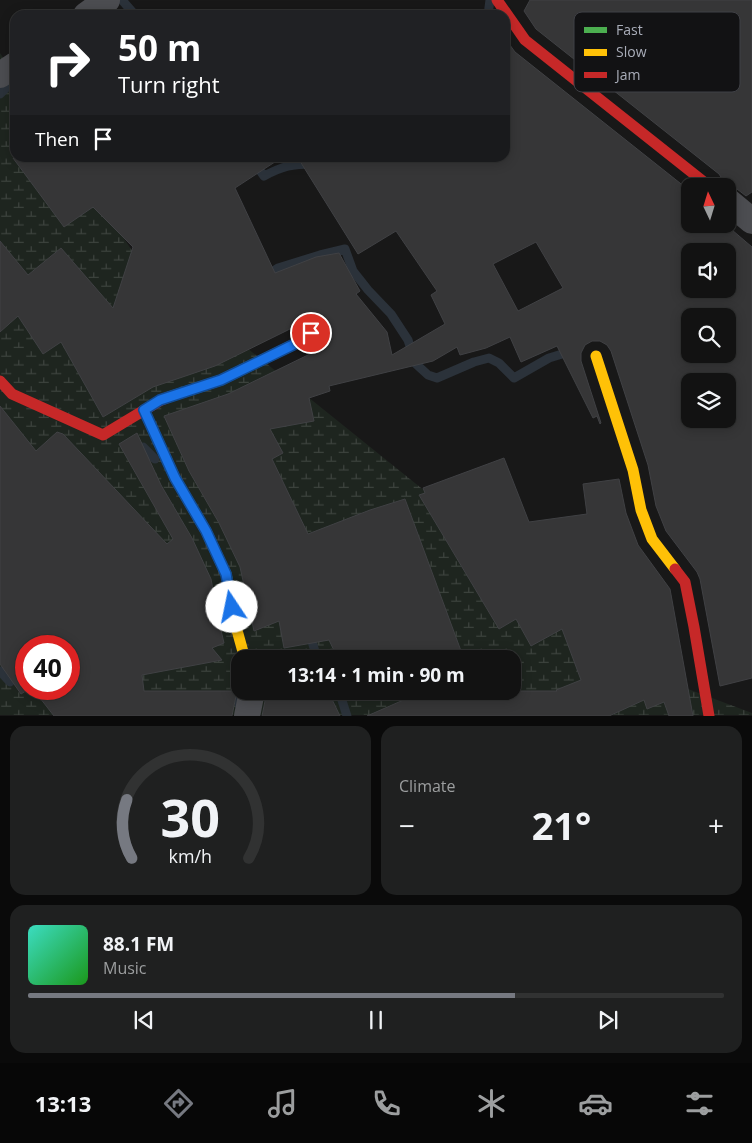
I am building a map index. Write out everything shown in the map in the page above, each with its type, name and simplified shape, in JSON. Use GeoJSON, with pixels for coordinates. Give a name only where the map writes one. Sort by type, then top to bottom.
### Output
{"type":"FeatureCollection","features":[{"type":"Feature","properties":{"kind":"street"},"geometry":{"type":"LineString","coordinates":[[93,10],[107,0]]}},
{"type":"Feature","properties":{"kind":"street"},"geometry":{"type":"LineString","coordinates":[[510,18],[526,40],[574,78]]}},
{"type":"Feature","properties":{"kind":"street"},"geometry":{"type":"LineString","coordinates":[[591,92],[699,178]]}},
{"type":"Feature","properties":{"kind":"street"},"geometry":{"type":"LineString","coordinates":[[736,208],[752,221]]}},
{"type":"Feature","properties":{"kind":"street"},"geometry":{"type":"LineString","coordinates":[[0,381],[12,394],[103,435],[160,400],[221,380],[303,340],[311,333]]}},
{"type":"Feature","properties":{"kind":"street"},"geometry":{"type":"LineString","coordinates":[[596,356],[633,470],[641,510],[652,539],[685,582],[709,716]]}},
{"type":"Feature","properties":{"kind":"street"},"geometry":{"type":"LineString","coordinates":[[144,410],[175,478],[206,531],[226,574],[235,623],[242,650]]}},
{"type":"Feature","properties":{"kind":"street"},"geometry":{"type":"LineString","coordinates":[[246,716],[250,700]]}},
{"type":"Feature","properties":{"kind":"green space"},"geometry":{"type":"Polygon","coordinates":[[[0,53],[10,68],[10,162],[73,162],[139,261],[656,677],[752,713],[752,715],[0,715],[0,53]]]}},
{"type":"Feature","properties":{"kind":"building"},"geometry":{"type":"Polygon","coordinates":[[[530,0],[752,0],[752,192],[746,196],[736,188],[736,178],[722,178],[616,92],[740,92],[740,12],[574,12],[574,59],[536,29],[524,11],[530,0]]]}},
{"type":"Feature","properties":{"kind":"building"},"geometry":{"type":"Polygon","coordinates":[[[510,45],[515,52],[681,184],[681,233],[736,233],[752,247],[752,678],[720,686],[700,579],[697,572],[666,531],[656,506],[648,465],[611,351],[607,345],[600,341],[592,341],[585,345],[581,353],[581,361],[600,424],[597,416],[593,418],[557,346],[521,362],[510,337],[486,348],[460,355],[457,347],[433,361],[329,386],[330,391],[309,398],[314,421],[270,429],[283,453],[272,459],[308,534],[370,510],[405,499],[461,650],[334,650],[329,640],[284,648],[279,621],[254,631],[240,567],[219,523],[189,471],[164,416],[228,394],[310,354],[326,338],[326,330],[322,322],[316,318],[308,318],[301,321],[294,327],[215,366],[153,387],[103,417],[61,342],[43,354],[18,316],[0,332],[0,241],[28,275],[61,248],[113,308],[133,247],[93,207],[64,227],[16,162],[275,162],[235,188],[275,273],[316,257],[339,253],[360,291],[356,294],[387,332],[392,355],[445,324],[431,295],[437,291],[396,231],[358,254],[300,162],[510,162],[510,45]],[[536,242],[493,264],[518,311],[563,288],[536,242]]]}},
{"type":"Feature","properties":{"kind":"building"},"geometry":{"type":"Polygon","coordinates":[[[0,406],[36,451],[57,432],[63,434],[167,544],[173,539],[119,444],[137,433],[161,485],[192,538],[211,579],[224,643],[212,648],[222,660],[142,675],[144,691],[231,691],[231,700],[235,700],[232,716],[54,716],[42,700],[80,700],[80,635],[15,635],[15,685],[0,664],[0,406]]]}},
{"type":"Feature","properties":{"kind":"building"},"geometry":{"type":"Polygon","coordinates":[[[504,458],[529,522],[587,514],[583,484],[619,479],[626,513],[638,545],[670,589],[693,716],[669,716],[664,702],[647,709],[644,700],[609,716],[367,716],[403,700],[521,700],[521,691],[557,691],[581,680],[562,629],[531,646],[516,619],[499,629],[419,495],[425,493],[423,488],[504,458]]]}},
{"type":"Feature","properties":{"kind":"building"},"geometry":{"type":"Polygon","coordinates":[[[265,700],[332,700],[340,716],[262,716],[265,700]]]}},
{"type":"Feature","properties":{"kind":"waterway"},"geometry":{"type":"LineString","coordinates":[[122,0],[131,10]]}},
{"type":"Feature","properties":{"kind":"waterway"},"geometry":{"type":"LineString","coordinates":[[489,10],[490,0]]}},
{"type":"Feature","properties":{"kind":"waterway"},"geometry":{"type":"LineString","coordinates":[[0,94],[10,84]]}},
{"type":"Feature","properties":{"kind":"waterway"},"geometry":{"type":"LineString","coordinates":[[254,162],[264,176],[288,166],[313,164]]}},
{"type":"Feature","properties":{"kind":"waterway"},"geometry":{"type":"LineString","coordinates":[[264,277],[278,268],[345,249],[353,271],[391,314],[408,340],[416,364],[428,375],[437,378],[474,362],[489,358],[499,363],[514,378],[549,358],[572,351]]}},
{"type":"Feature","properties":{"kind":"waterway"},"geometry":{"type":"LineString","coordinates":[[143,447],[155,459]]}},
{"type":"Feature","properties":{"kind":"waterway"},"geometry":{"type":"LineString","coordinates":[[309,631],[315,650]]}},
{"type":"Feature","properties":{"kind":"waterway"},"geometry":{"type":"LineString","coordinates":[[0,671],[10,682]]}},
{"type":"Feature","properties":{"kind":"waterway"},"geometry":{"type":"LineString","coordinates":[[238,700],[240,707]]}},
{"type":"Feature","properties":{"kind":"waterway"},"geometry":{"type":"LineString","coordinates":[[342,700],[347,716]]}},
{"type":"Feature","properties":{"kind":"traffic: fast"},"geometry":{"type":"LineString","coordinates":[[169,397],[221,380],[303,340],[311,333]]}},
{"type":"Feature","properties":{"kind":"traffic: fast"},"geometry":{"type":"LineString","coordinates":[[144,410],[175,478],[206,531],[226,574],[228,583]]}},
{"type":"Feature","properties":{"kind":"traffic: slow"},"geometry":{"type":"LineString","coordinates":[[596,356],[633,470],[641,510],[652,539],[675,569]]}},
{"type":"Feature","properties":{"kind":"traffic: slow"},"geometry":{"type":"LineString","coordinates":[[228,583],[235,623],[242,650]]}},
{"type":"Feature","properties":{"kind":"traffic: jam"},"geometry":{"type":"LineString","coordinates":[[497,0],[504,10]]}},
{"type":"Feature","properties":{"kind":"traffic: jam"},"geometry":{"type":"LineString","coordinates":[[510,19],[525,40],[574,79]]}},
{"type":"Feature","properties":{"kind":"traffic: jam"},"geometry":{"type":"LineString","coordinates":[[591,92],[699,178]]}},
{"type":"Feature","properties":{"kind":"traffic: jam"},"geometry":{"type":"LineString","coordinates":[[0,381],[12,394],[103,435],[169,397]]}},
{"type":"Feature","properties":{"kind":"traffic: jam"},"geometry":{"type":"LineString","coordinates":[[675,569],[685,582],[709,716]]}},
{"type":"Feature","properties":{"kind":"route"},"geometry":{"type":"LineString","coordinates":[[232,607],[226,574],[206,531],[175,478],[144,410],[160,400],[221,380],[303,340],[311,333]]}}]}
